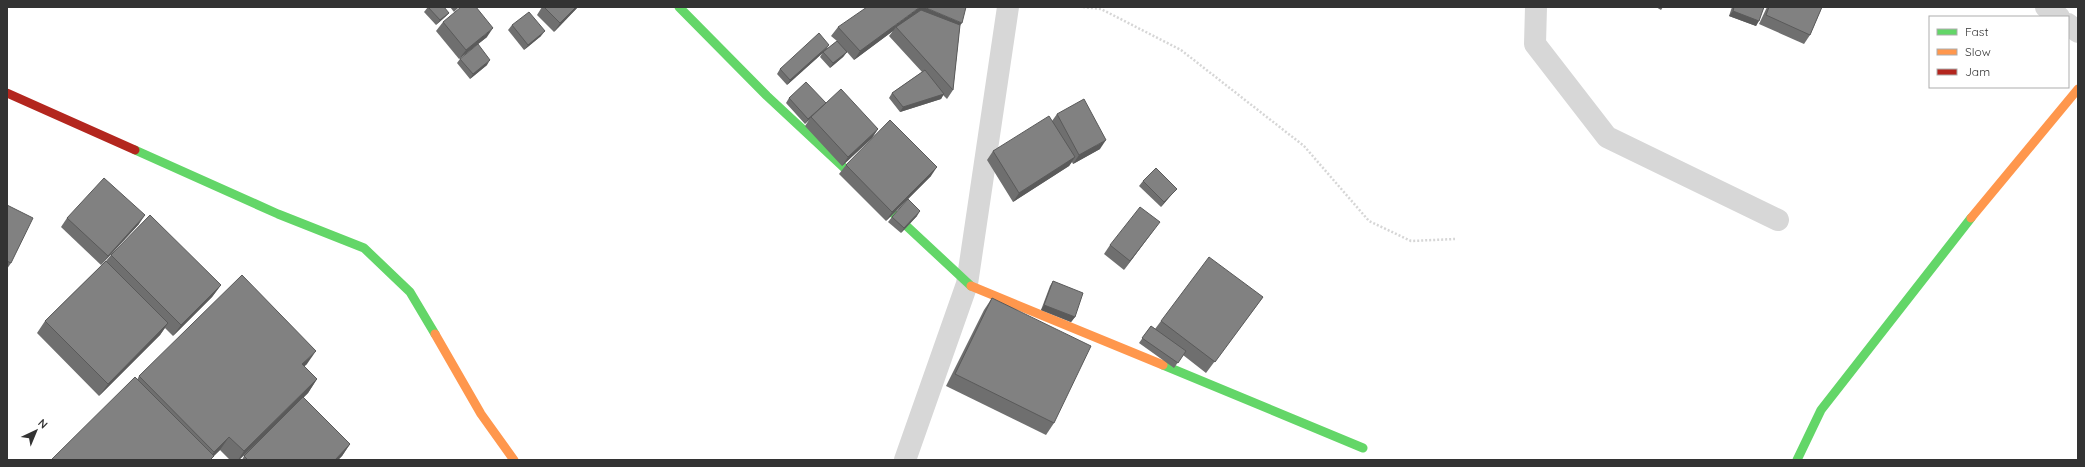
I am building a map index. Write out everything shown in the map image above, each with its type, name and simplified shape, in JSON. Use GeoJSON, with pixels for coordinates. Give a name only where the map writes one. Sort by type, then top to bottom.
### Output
{"type":"FeatureCollection","features":[{"type":"Feature","properties":{"kind":"street"},"geometry":{"type":"LineString","coordinates":[[679,7],[767,96],[967,284],[1363,448]]}},
{"type":"Feature","properties":{"kind":"street"},"geometry":{"type":"LineString","coordinates":[[905,460],[967,284],[1008,7]]}},
{"type":"Feature","properties":{"kind":"street"},"geometry":{"type":"LineString","coordinates":[[1536,7],[1535,44],[1607,137],[1778,220]]}},
{"type":"Feature","properties":{"kind":"street"},"geometry":{"type":"LineString","coordinates":[[2046,7],[2058,16]]}},
{"type":"Feature","properties":{"kind":"street"},"geometry":{"type":"LineString","coordinates":[[2069,25],[2078,32]]}},
{"type":"Feature","properties":{"kind":"street"},"geometry":{"type":"LineString","coordinates":[[1797,460],[1821,410],[1994,189],[2078,89]]}},
{"type":"Feature","properties":{"kind":"street"},"geometry":{"type":"LineString","coordinates":[[7,93],[278,214],[364,248],[410,292],[481,414],[514,460]]}},
{"type":"Feature","properties":{"kind":"path"},"geometry":{"type":"LineString","coordinates":[[1083,7],[1101,9],[1181,50],[1304,146],[1369,221],[1411,241],[1455,239]]}},
{"type":"Feature","properties":{"kind":"building"},"geometry":{"type":"Polygon","coordinates":[[[428,7],[444,7],[449,13],[440,20],[428,7]]]}},
{"type":"Feature","properties":{"kind":"building"},"geometry":{"type":"Polygon","coordinates":[[[461,7],[476,7],[493,28],[466,50],[443,22],[461,7]]]}},
{"type":"Feature","properties":{"kind":"building"},"geometry":{"type":"Polygon","coordinates":[[[544,7],[576,7],[560,23],[544,7]]]}},
{"type":"Feature","properties":{"kind":"building"},"geometry":{"type":"Polygon","coordinates":[[[867,7],[920,7],[860,51],[838,27],[867,7]]]}},
{"type":"Feature","properties":{"kind":"building"},"geometry":{"type":"Polygon","coordinates":[[[924,7],[966,7],[962,23],[924,7]]]}},
{"type":"Feature","properties":{"kind":"building"},"geometry":{"type":"Polygon","coordinates":[[[1734,7],[1764,7],[1759,21],[1733,11],[1734,7]]]}},
{"type":"Feature","properties":{"kind":"building"},"geometry":{"type":"Polygon","coordinates":[[[1769,7],[1822,7],[1810,35],[1766,15],[1769,7]]]}},
{"type":"Feature","properties":{"kind":"building"},"geometry":{"type":"Polygon","coordinates":[[[921,10],[960,25],[953,90],[896,27],[921,10]]]}},
{"type":"Feature","properties":{"kind":"building"},"geometry":{"type":"Polygon","coordinates":[[[529,12],[545,31],[528,45],[512,25],[529,12]]]}},
{"type":"Feature","properties":{"kind":"building"},"geometry":{"type":"Polygon","coordinates":[[[819,33],[829,45],[790,80],[780,69],[819,33]]]}},
{"type":"Feature","properties":{"kind":"building"},"geometry":{"type":"Polygon","coordinates":[[[837,41],[847,52],[833,63],[823,52],[837,41]]]}},
{"type":"Feature","properties":{"kind":"building"},"geometry":{"type":"Polygon","coordinates":[[[478,44],[490,60],[473,74],[460,59],[478,44]]]}},
{"type":"Feature","properties":{"kind":"building"},"geometry":{"type":"Polygon","coordinates":[[[925,70],[944,94],[903,107],[892,93],[925,70]]]}},
{"type":"Feature","properties":{"kind":"building"},"geometry":{"type":"Polygon","coordinates":[[[806,82],[826,103],[808,119],[789,98],[806,82]]]}},
{"type":"Feature","properties":{"kind":"building"},"geometry":{"type":"Polygon","coordinates":[[[841,89],[878,129],[848,157],[811,117],[841,89]]]}},
{"type":"Feature","properties":{"kind":"building"},"geometry":{"type":"Polygon","coordinates":[[[1084,99],[1106,140],[1079,155],[1057,114],[1084,99]]]}},
{"type":"Feature","properties":{"kind":"building"},"geometry":{"type":"Polygon","coordinates":[[[1049,116],[1075,157],[1019,193],[993,151],[1049,116]]]}},
{"type":"Feature","properties":{"kind":"building"},"geometry":{"type":"Polygon","coordinates":[[[890,120],[937,167],[892,212],[846,165],[890,120]]]}},
{"type":"Feature","properties":{"kind":"building"},"geometry":{"type":"Polygon","coordinates":[[[1156,168],[1177,189],[1164,202],[1143,181],[1156,168]]]}},
{"type":"Feature","properties":{"kind":"building"},"geometry":{"type":"Polygon","coordinates":[[[104,178],[145,215],[108,256],[67,218],[104,178]]]}},
{"type":"Feature","properties":{"kind":"building"},"geometry":{"type":"Polygon","coordinates":[[[908,199],[920,211],[904,228],[892,217],[908,199]]]}},
{"type":"Feature","properties":{"kind":"building"},"geometry":{"type":"Polygon","coordinates":[[[7,205],[33,218],[11,263],[7,261],[7,205]]]}},
{"type":"Feature","properties":{"kind":"building"},"geometry":{"type":"Polygon","coordinates":[[[1140,207],[1160,222],[1130,261],[1110,245],[1140,207]]]}},
{"type":"Feature","properties":{"kind":"building"},"geometry":{"type":"Polygon","coordinates":[[[150,215],[221,285],[181,325],[111,255],[150,215]]]}},
{"type":"Feature","properties":{"kind":"building"},"geometry":{"type":"Polygon","coordinates":[[[1209,257],[1263,297],[1215,362],[1161,321],[1209,257]]]}},
{"type":"Feature","properties":{"kind":"building"},"geometry":{"type":"Polygon","coordinates":[[[106,261],[168,323],[108,384],[45,321],[106,261]]]}},
{"type":"Feature","properties":{"kind":"building"},"geometry":{"type":"Polygon","coordinates":[[[242,275],[316,351],[302,364],[317,379],[244,451],[229,437],[214,452],[139,376],[242,275]]]}},
{"type":"Feature","properties":{"kind":"building"},"geometry":{"type":"Polygon","coordinates":[[[1053,281],[1083,293],[1075,317],[1044,305],[1053,281]]]}},
{"type":"Feature","properties":{"kind":"building"},"geometry":{"type":"Polygon","coordinates":[[[992,298],[1091,346],[1054,423],[955,374],[992,298]]]}},
{"type":"Feature","properties":{"kind":"building"},"geometry":{"type":"Polygon","coordinates":[[[1151,326],[1186,351],[1178,363],[1142,338],[1151,326]]]}},
{"type":"Feature","properties":{"kind":"building"},"geometry":{"type":"Polygon","coordinates":[[[135,377],[214,456],[210,460],[51,460],[135,377]]]}},
{"type":"Feature","properties":{"kind":"building"},"geometry":{"type":"Polygon","coordinates":[[[303,397],[350,444],[335,460],[248,460],[244,456],[303,397]]]}},
{"type":"Feature","properties":{"kind":"traffic: fast"},"geometry":{"type":"LineString","coordinates":[[679,7],[767,96],[971,286]]}},
{"type":"Feature","properties":{"kind":"traffic: fast"},"geometry":{"type":"LineString","coordinates":[[135,150],[278,214],[364,248],[410,292],[435,334]]}},
{"type":"Feature","properties":{"kind":"traffic: fast"},"geometry":{"type":"LineString","coordinates":[[1797,460],[1821,410],[1971,218]]}},
{"type":"Feature","properties":{"kind":"traffic: fast"},"geometry":{"type":"LineString","coordinates":[[1163,365],[1363,448]]}},
{"type":"Feature","properties":{"kind":"traffic: slow"},"geometry":{"type":"LineString","coordinates":[[1971,218],[2078,89]]}},
{"type":"Feature","properties":{"kind":"traffic: slow"},"geometry":{"type":"LineString","coordinates":[[971,286],[1163,365]]}},
{"type":"Feature","properties":{"kind":"traffic: slow"},"geometry":{"type":"LineString","coordinates":[[435,334],[481,414],[514,460]]}},
{"type":"Feature","properties":{"kind":"traffic: jam"},"geometry":{"type":"LineString","coordinates":[[7,93],[135,150]]}}]}
